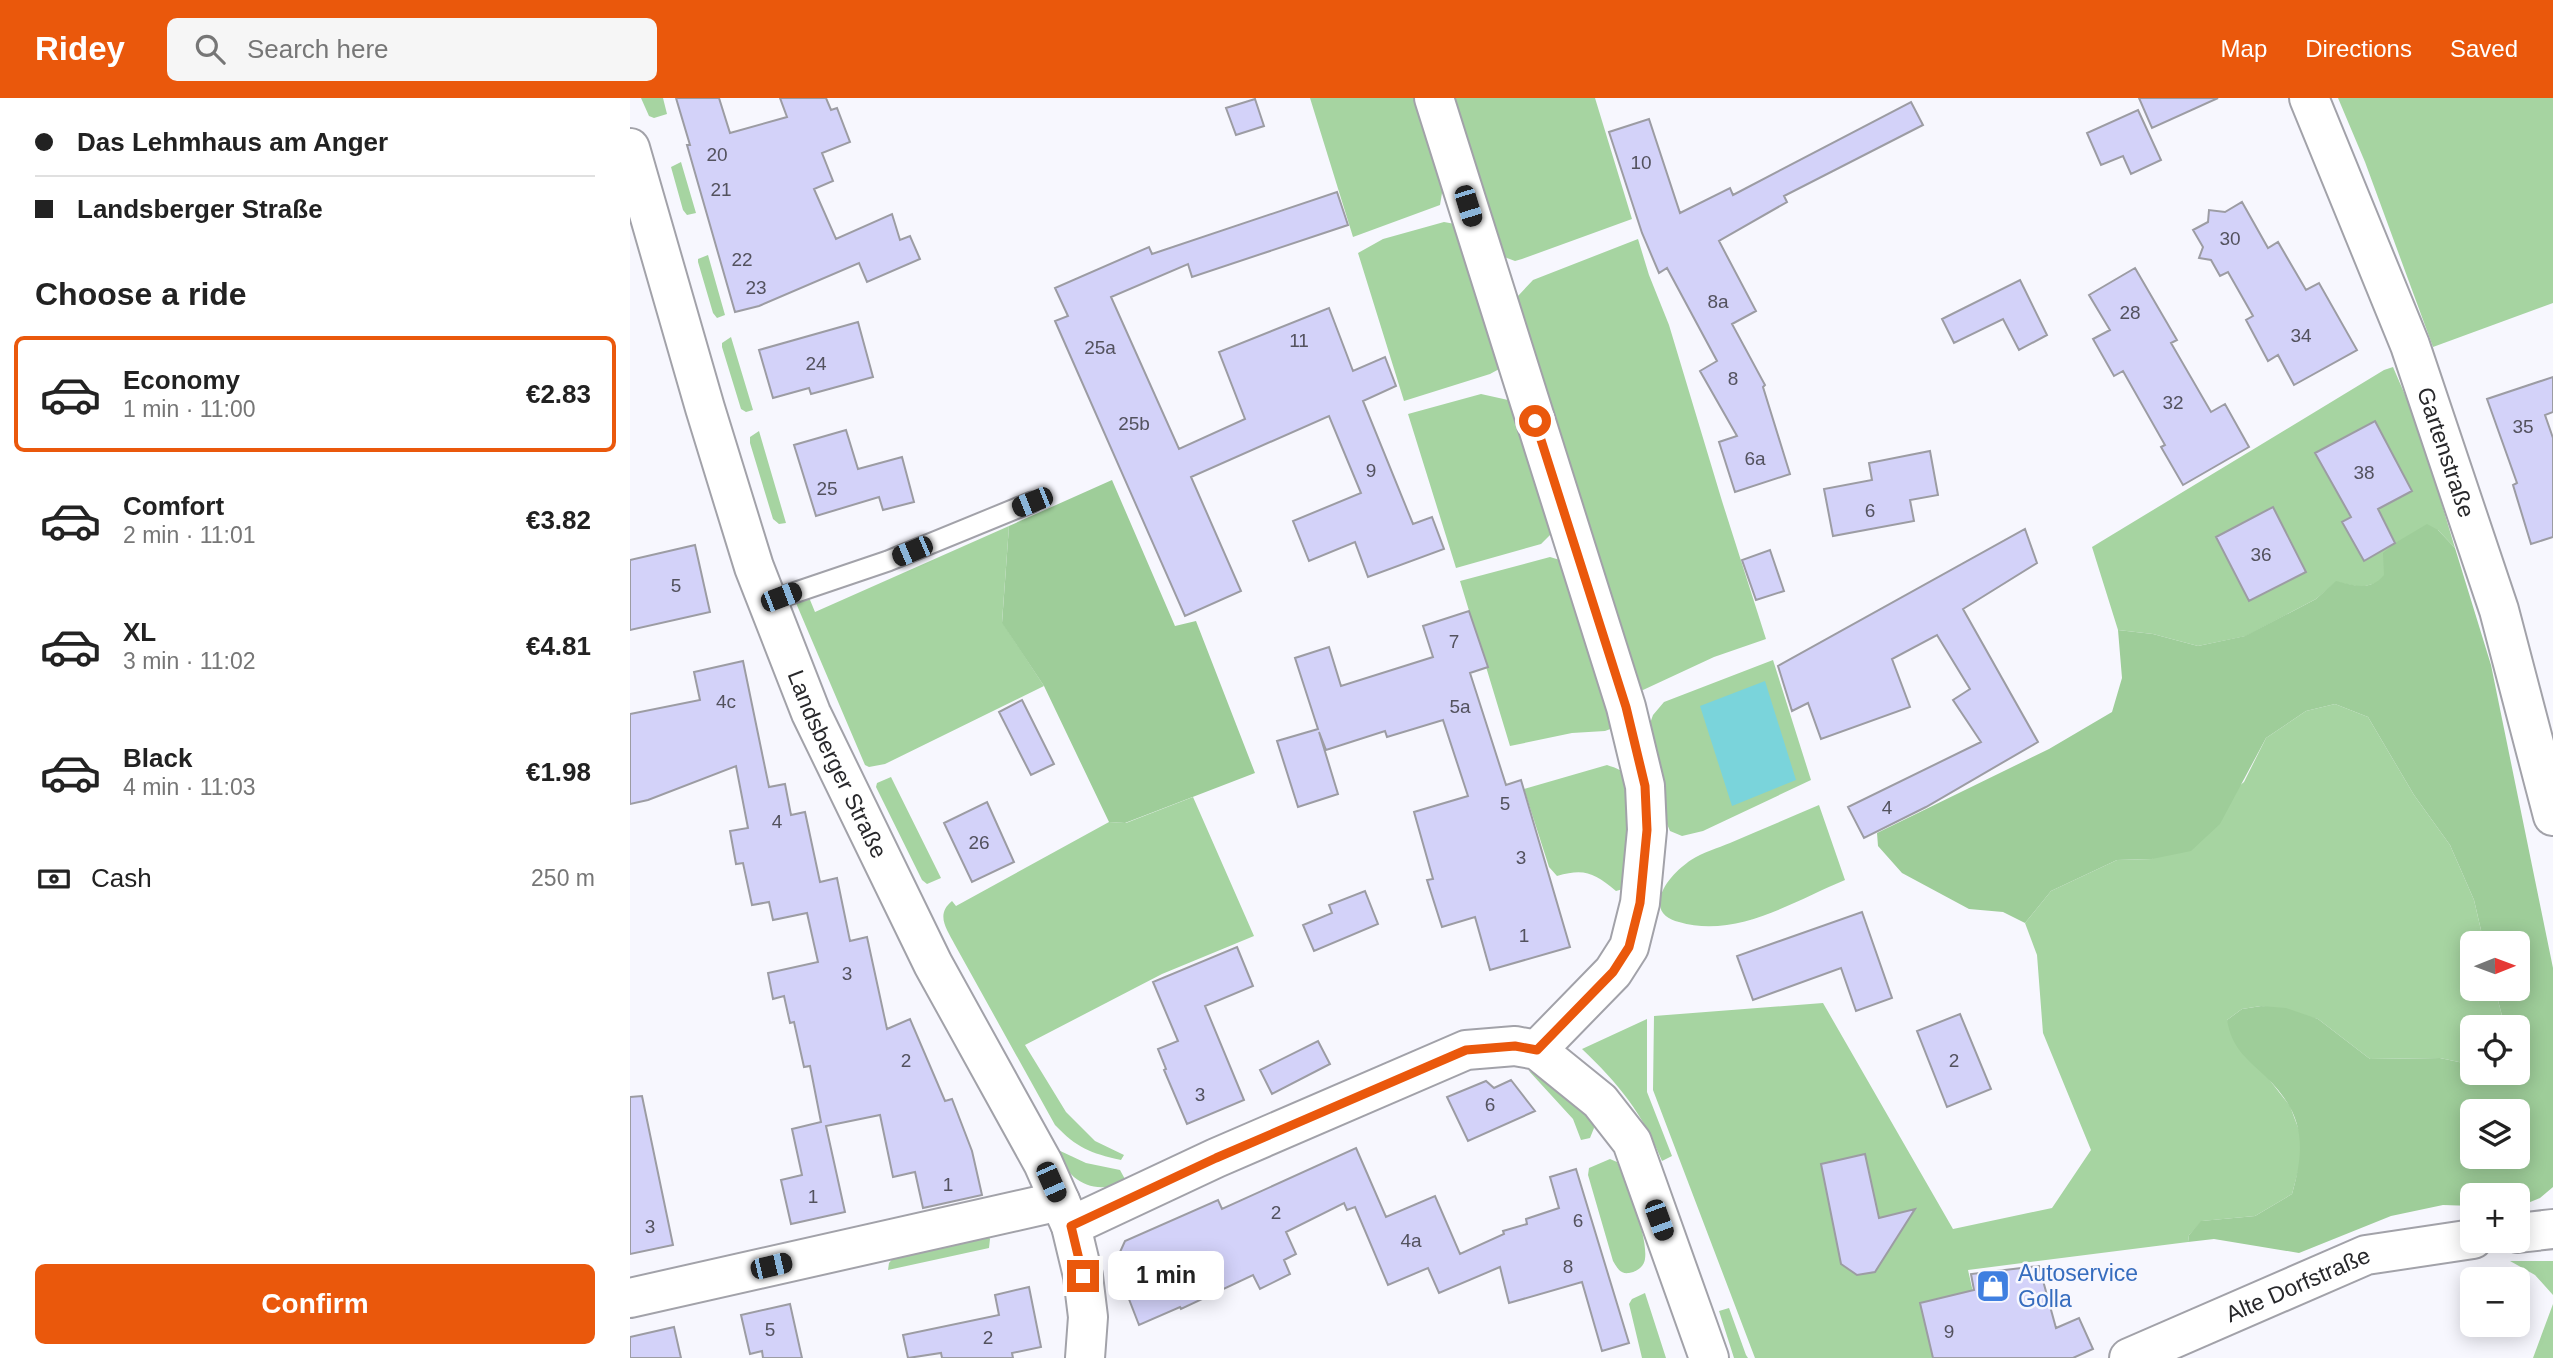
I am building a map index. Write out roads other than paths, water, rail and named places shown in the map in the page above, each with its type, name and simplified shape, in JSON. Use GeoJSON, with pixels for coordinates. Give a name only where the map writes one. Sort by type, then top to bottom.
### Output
{"type":"FeatureCollection","features":[{"type":"Feature","properties":{"kind":"street"},"geometry":{"type":"LineString","coordinates":[[1434,98],[1626,707],[1645,786],[1645,865],[1640,903],[1629,947],[1613,972],[1537,1050]]}},
{"type":"Feature","properties":{"kind":"street","name":"Gartenstraße"},"geometry":{"type":"LineString","coordinates":[[2309,98],[2410,345],[2499,610],[2553,816]]}},
{"type":"Feature","properties":{"kind":"street","name":"Landsberger Straße"},"geometry":{"type":"LineString","coordinates":[[630,148],[705,408],[766,602],[811,713],[933,964],[1043,1163],[1066,1214],[1083,1276],[1088,1317],[1084,1358]]}},
{"type":"Feature","properties":{"kind":"street"},"geometry":{"type":"LineString","coordinates":[[630,1297],[1066,1214],[1216,1158],[1466,1050],[1515,1046],[1537,1050],[1600,1101],[1632,1142],[1709,1358]]}},
{"type":"Feature","properties":{"kind":"street"},"geometry":{"type":"LineString","coordinates":[[2530,1232],[2553,1229]]}},
{"type":"Feature","properties":{"kind":"street","name":"Alte Dorfstraße"},"geometry":{"type":"LineString","coordinates":[[2129,1358],[2366,1255],[2460,1241]]}},
{"type":"Feature","properties":{"kind":"lane"},"geometry":{"type":"LineString","coordinates":[[766,602],[888,561],[1032,502]]}},
{"type":"Feature","properties":{"kind":"water"},"geometry":{"type":"Polygon","coordinates":[[[1765,681],[1796,780],[1732,806],[1700,706],[1765,681]]]}},
{"type":"Feature","properties":{"kind":"place","name":"Autoservice Golla"},"geometry":{"type":"Point","coordinates":[1993,1286]}}]}
